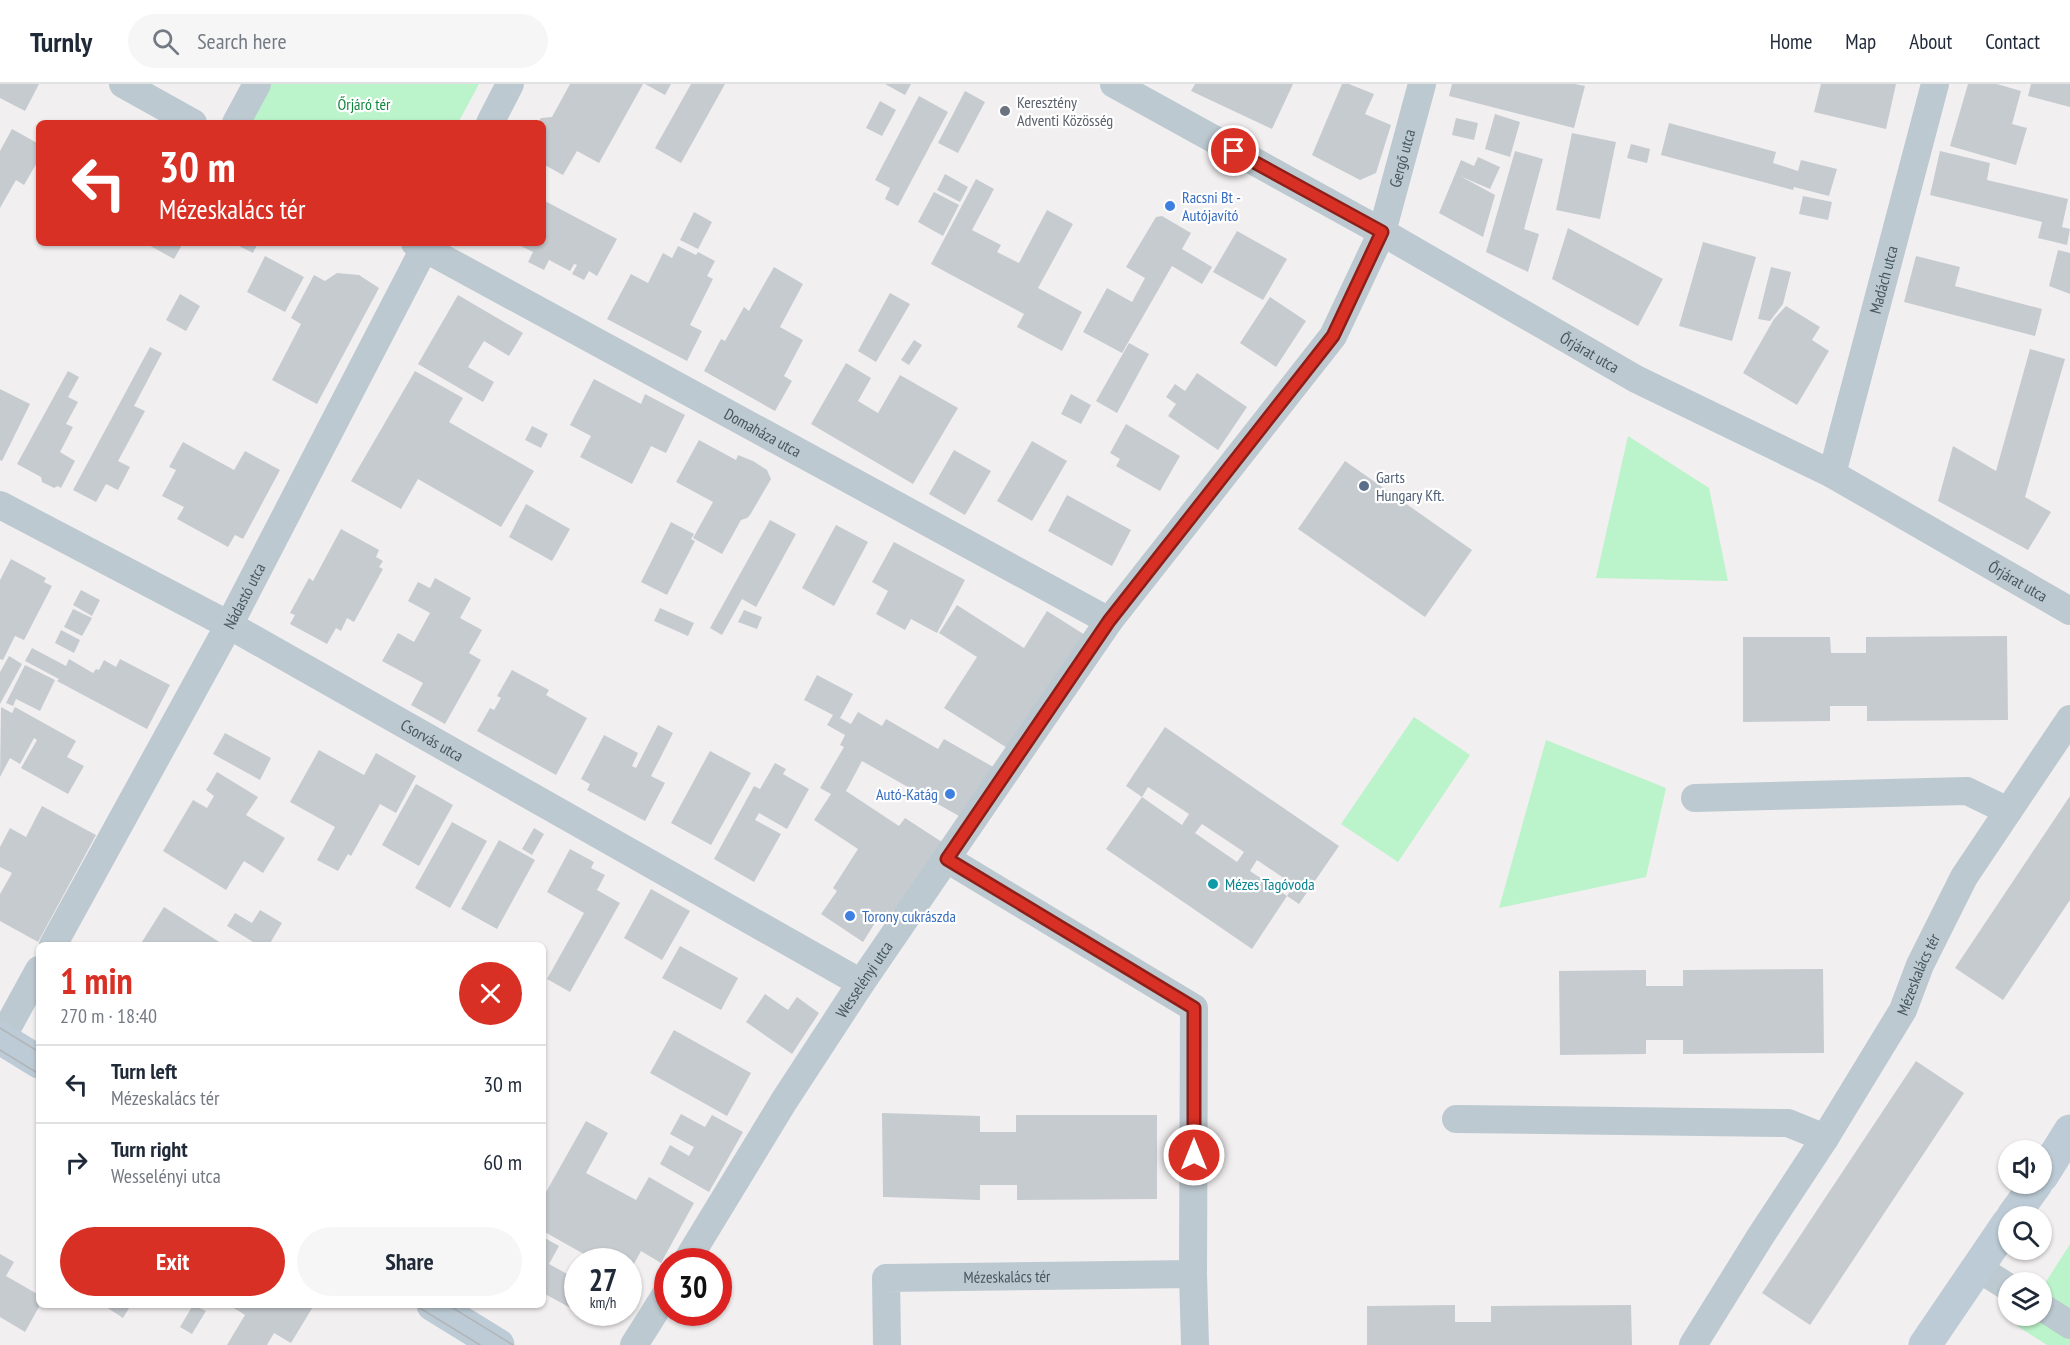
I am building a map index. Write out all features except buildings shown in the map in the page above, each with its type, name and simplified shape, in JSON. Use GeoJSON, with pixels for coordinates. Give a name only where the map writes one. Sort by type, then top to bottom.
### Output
{"type":"FeatureCollection","features":[{"type":"Feature","properties":{"kind":"street"},"geometry":{"type":"LineString","coordinates":[[123,84],[188,120]]}},
{"type":"Feature","properties":{"kind":"street"},"geometry":{"type":"LineString","coordinates":[[238,120],[257,84]]}},
{"type":"Feature","properties":{"kind":"street"},"geometry":{"type":"LineString","coordinates":[[492,120],[510,84]]}},
{"type":"Feature","properties":{"kind":"street","name":"Őrjárat utca"},"geometry":{"type":"LineString","coordinates":[[1114,84],[1382,232],[1636,379],[1832,474],[2070,611]]}},
{"type":"Feature","properties":{"kind":"street","name":"Gergő utca"},"geometry":{"type":"LineString","coordinates":[[1382,232],[1422,84]]}},
{"type":"Feature","properties":{"kind":"street","name":"Madách utca"},"geometry":{"type":"LineString","coordinates":[[1832,474],[1935,84]]}},
{"type":"Feature","properties":{"kind":"street","name":"Wesselényi utca"},"geometry":{"type":"LineString","coordinates":[[695,1248],[784,1101],[861,983],[1109,621],[1333,336],[1382,232]]}},
{"type":"Feature","properties":{"kind":"street","name":"Nádastó utca"},"geometry":{"type":"LineString","coordinates":[[55,942],[229,625],[421,246]]}},
{"type":"Feature","properties":{"kind":"street","name":"Domaháza utca"},"geometry":{"type":"LineString","coordinates":[[424,246],[1109,621]]}},
{"type":"Feature","properties":{"kind":"street","name":"Csorvás utca"},"geometry":{"type":"LineString","coordinates":[[0,505],[229,625],[861,983]]}},
{"type":"Feature","properties":{"kind":"street","name":"Mézeskalács tér"},"geometry":{"type":"LineString","coordinates":[[1693,1345],[1760,1236],[1825,1138],[1903,1010],[1920,965],[1964,877],[2070,719]]}},
{"type":"Feature","properties":{"kind":"street"},"geometry":{"type":"LineString","coordinates":[[1695,798],[1966,791],[2008,811]]}},
{"type":"Feature","properties":{"kind":"street"},"geometry":{"type":"LineString","coordinates":[[947,859],[1194,1008],[1195,1345]]}},
{"type":"Feature","properties":{"kind":"street"},"geometry":{"type":"LineString","coordinates":[[36,975],[0,1039],[36,1060]]}},
{"type":"Feature","properties":{"kind":"street"},"geometry":{"type":"LineString","coordinates":[[1455,1119],[1788,1123],[1825,1138]]}},
{"type":"Feature","properties":{"kind":"street"},"geometry":{"type":"LineString","coordinates":[[2021,1206],[2055,1163]]}},
{"type":"Feature","properties":{"kind":"street"},"geometry":{"type":"LineString","coordinates":[[1925,1345],[1998,1238]]}},
{"type":"Feature","properties":{"kind":"street"},"geometry":{"type":"LineString","coordinates":[[1978,1268],[1998,1281]]}},
{"type":"Feature","properties":{"kind":"street","name":"Mézeskalács tér"},"geometry":{"type":"LineString","coordinates":[[887,1345],[886,1278],[1193,1274]]}},
{"type":"Feature","properties":{"kind":"street"},"geometry":{"type":"LineString","coordinates":[[438,1308],[498,1345]]}},
{"type":"Feature","properties":{"kind":"street"},"geometry":{"type":"LineString","coordinates":[[634,1345],[654,1313]]}},
{"type":"Feature","properties":{"kind":"street"},"geometry":{"type":"LineString","coordinates":[[2052,1313],[2070,1325]]}},
{"type":"Feature","properties":{"kind":"green space","name":"Őrjáró tér"},"geometry":{"type":"Polygon","coordinates":[[[269,84],[479,84],[460,120],[250,120],[269,84]]]}},
{"type":"Feature","properties":{"kind":"green space"},"geometry":{"type":"Polygon","coordinates":[[[1628,436],[1709,488],[1728,581],[1596,578],[1628,436]]]}},
{"type":"Feature","properties":{"kind":"green space"},"geometry":{"type":"Polygon","coordinates":[[[1414,717],[1470,755],[1398,862],[1341,824],[1414,717]]]}},
{"type":"Feature","properties":{"kind":"green space"},"geometry":{"type":"Polygon","coordinates":[[[1546,740],[1666,788],[1646,877],[1499,908],[1546,740]]]}},
{"type":"Feature","properties":{"kind":"green space"},"geometry":{"type":"Polygon","coordinates":[[[2070,1244],[2070,1345],[2047,1345],[2017,1326],[2052,1326],[2052,1272],[2070,1244]]]}},
{"type":"Feature","properties":{"kind":"tram line"},"geometry":{"type":"LineString","coordinates":[[0,1028],[36,1050]]}},
{"type":"Feature","properties":{"kind":"tram line"},"geometry":{"type":"LineString","coordinates":[[0,1050],[36,1072]]}},
{"type":"Feature","properties":{"kind":"tram line"},"geometry":{"type":"LineString","coordinates":[[420,1308],[480,1345]]}},
{"type":"Feature","properties":{"kind":"tram line"},"geometry":{"type":"LineString","coordinates":[[453,1308],[513,1345]]}},
{"type":"Feature","properties":{"kind":"place","name":"Keresztény Adventi Közösség"},"geometry":{"type":"Point","coordinates":[1005,111]}},
{"type":"Feature","properties":{"kind":"place","name":"Racsni Bt - Autójavító"},"geometry":{"type":"Point","coordinates":[1170,206]}},
{"type":"Feature","properties":{"kind":"place","name":"Garts Hungary Kft."},"geometry":{"type":"Point","coordinates":[1364,486]}},
{"type":"Feature","properties":{"kind":"place","name":"Autó-Katág"},"geometry":{"type":"Point","coordinates":[950,794]}},
{"type":"Feature","properties":{"kind":"place","name":"Mézes Tagóvoda"},"geometry":{"type":"Point","coordinates":[1213,884]}},
{"type":"Feature","properties":{"kind":"place","name":"Torony cukrászda"},"geometry":{"type":"Point","coordinates":[850,916]}},
{"type":"Feature","properties":{"kind":"route"},"geometry":{"type":"LineString","coordinates":[[1194,1155],[1194,1008],[947,859],[1109,621],[1333,336],[1382,232],[1354,219],[1234,151]]}}]}
